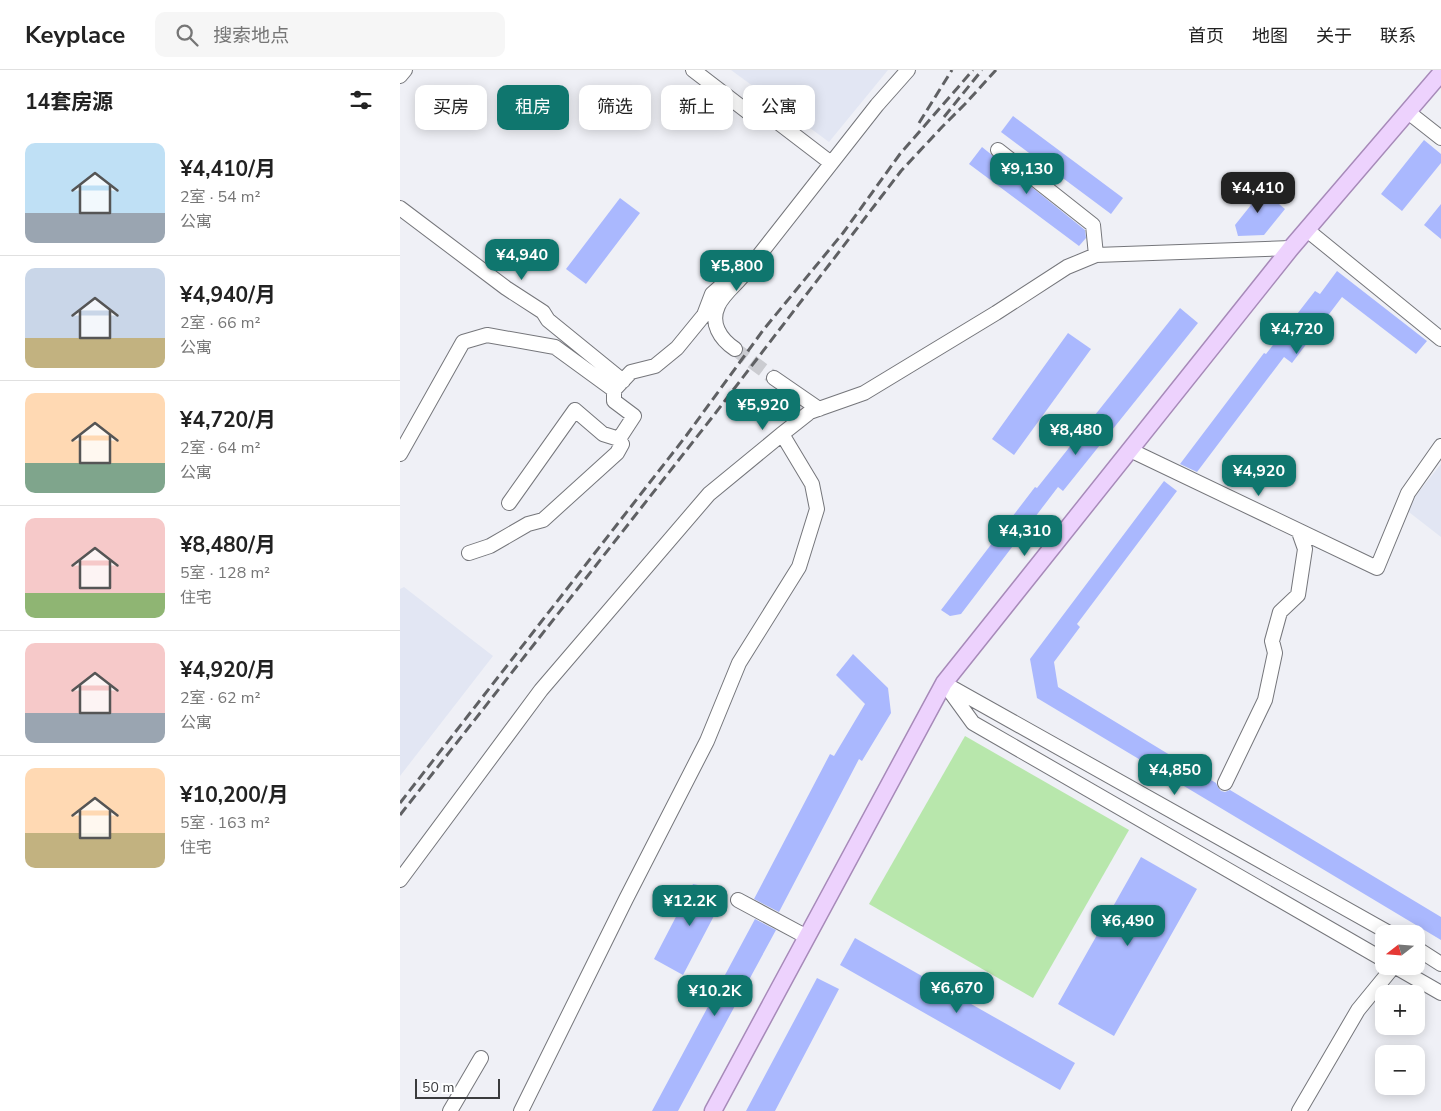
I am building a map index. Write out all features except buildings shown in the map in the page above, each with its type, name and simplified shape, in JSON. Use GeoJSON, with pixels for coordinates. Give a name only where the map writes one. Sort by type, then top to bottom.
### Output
{"type":"FeatureCollection","features":[{"type":"Feature","properties":{"kind":"main road"},"geometry":{"type":"LineString","coordinates":[[713,1111],[944,683],[1291,248],[1441,73]]}},
{"type":"Feature","properties":{"kind":"street"},"geometry":{"type":"LineString","coordinates":[[400,76],[405,70]]}},
{"type":"Feature","properties":{"kind":"street"},"geometry":{"type":"LineString","coordinates":[[693,70],[753,116],[767,114],[831,163]]}},
{"type":"Feature","properties":{"kind":"street"},"geometry":{"type":"LineString","coordinates":[[735,349],[726,343],[716,325],[718,304],[742,277],[877,105],[908,70]]}},
{"type":"Feature","properties":{"kind":"street"},"geometry":{"type":"LineString","coordinates":[[1408,112],[1441,138]]}},
{"type":"Feature","properties":{"kind":"street"},"geometry":{"type":"LineString","coordinates":[[998,150],[1093,224],[1096,255]]}},
{"type":"Feature","properties":{"kind":"street"},"geometry":{"type":"LineString","coordinates":[[400,208],[506,288],[543,312],[548,320],[618,385]]}},
{"type":"Feature","properties":{"kind":"street"},"geometry":{"type":"LineString","coordinates":[[1307,230],[1441,339]]}},
{"type":"Feature","properties":{"kind":"street"},"geometry":{"type":"LineString","coordinates":[[400,880],[540,690],[709,494],[810,412],[864,393],[996,313],[1067,267],[1096,255],[1291,248]]}},
{"type":"Feature","properties":{"kind":"street"},"geometry":{"type":"LineString","coordinates":[[619,439],[634,416],[614,401],[618,385],[631,372],[655,366],[677,348],[704,315],[712,294],[730,278],[742,277]]}},
{"type":"Feature","properties":{"kind":"street"},"geometry":{"type":"LineString","coordinates":[[400,454],[463,342],[488,335],[555,347],[618,385]]}},
{"type":"Feature","properties":{"kind":"street"},"geometry":{"type":"LineString","coordinates":[[774,378],[820,409]]}},
{"type":"Feature","properties":{"kind":"street"},"geometry":{"type":"LineString","coordinates":[[469,553],[490,546],[528,524],[543,520],[617,454],[622,444],[619,439],[603,434],[575,410],[509,503]]}},
{"type":"Feature","properties":{"kind":"street"},"geometry":{"type":"LineString","coordinates":[[521,1111],[626,899],[707,742],[739,663],[799,567],[817,509],[812,484],[782,434]]}},
{"type":"Feature","properties":{"kind":"street"},"geometry":{"type":"LineString","coordinates":[[1130,450],[1377,568],[1408,493],[1441,446]]}},
{"type":"Feature","properties":{"kind":"street"},"geometry":{"type":"LineString","coordinates":[[1225,783],[1265,700],[1275,653],[1272,641],[1280,612],[1298,595],[1305,549],[1299,532]]}},
{"type":"Feature","properties":{"kind":"street"},"geometry":{"type":"LineString","coordinates":[[944,683],[1375,925]]}},
{"type":"Feature","properties":{"kind":"street"},"geometry":{"type":"LineString","coordinates":[[944,683],[973,723],[1375,955]]}},
{"type":"Feature","properties":{"kind":"street"},"geometry":{"type":"LineString","coordinates":[[738,900],[807,937]]}},
{"type":"Feature","properties":{"kind":"street"},"geometry":{"type":"LineString","coordinates":[[1425,954],[1441,964]]}},
{"type":"Feature","properties":{"kind":"street"},"geometry":{"type":"LineString","coordinates":[[1299,1111],[1358,1010],[1387,975]]}},
{"type":"Feature","properties":{"kind":"street"},"geometry":{"type":"LineString","coordinates":[[1410,975],[1441,993]]}},
{"type":"Feature","properties":{"kind":"street"},"geometry":{"type":"LineString","coordinates":[[450,1111],[481,1058]]}},
{"type":"Feature","properties":{"kind":"shaded area"},"geometry":{"type":"Polygon","coordinates":[[[731,70],[888,70],[829,142],[813,130],[815,130],[815,85],[751,85],[731,70]]]}},
{"type":"Feature","properties":{"kind":"shaded area"},"geometry":{"type":"Polygon","coordinates":[[[1441,464],[1441,537],[1405,509],[1441,464]]]}},
{"type":"Feature","properties":{"kind":"shaded area"},"geometry":{"type":"Polygon","coordinates":[[[404,587],[493,656],[400,776],[400,589],[404,587]]]}},
{"type":"Feature","properties":{"kind":"green space"},"geometry":{"type":"Polygon","coordinates":[[[965,736],[1129,830],[1033,998],[869,904],[965,736]]]}},
{"type":"Feature","properties":{"kind":"tunnel"},"geometry":{"type":"LineString","coordinates":[[735,349],[774,378]]}},
{"type":"Feature","properties":{"kind":"railway"},"geometry":{"type":"LineString","coordinates":[[919,123],[952,70]]}},
{"type":"Feature","properties":{"kind":"railway"},"geometry":{"type":"LineString","coordinates":[[400,803],[686,436],[764,329],[843,233],[900,154],[973,70]]}},
{"type":"Feature","properties":{"kind":"railway"},"geometry":{"type":"LineString","coordinates":[[944,117],[982,70]]}},
{"type":"Feature","properties":{"kind":"railway"},"geometry":{"type":"LineString","coordinates":[[400,815],[714,415],[901,171],[996,70]]}}]}
